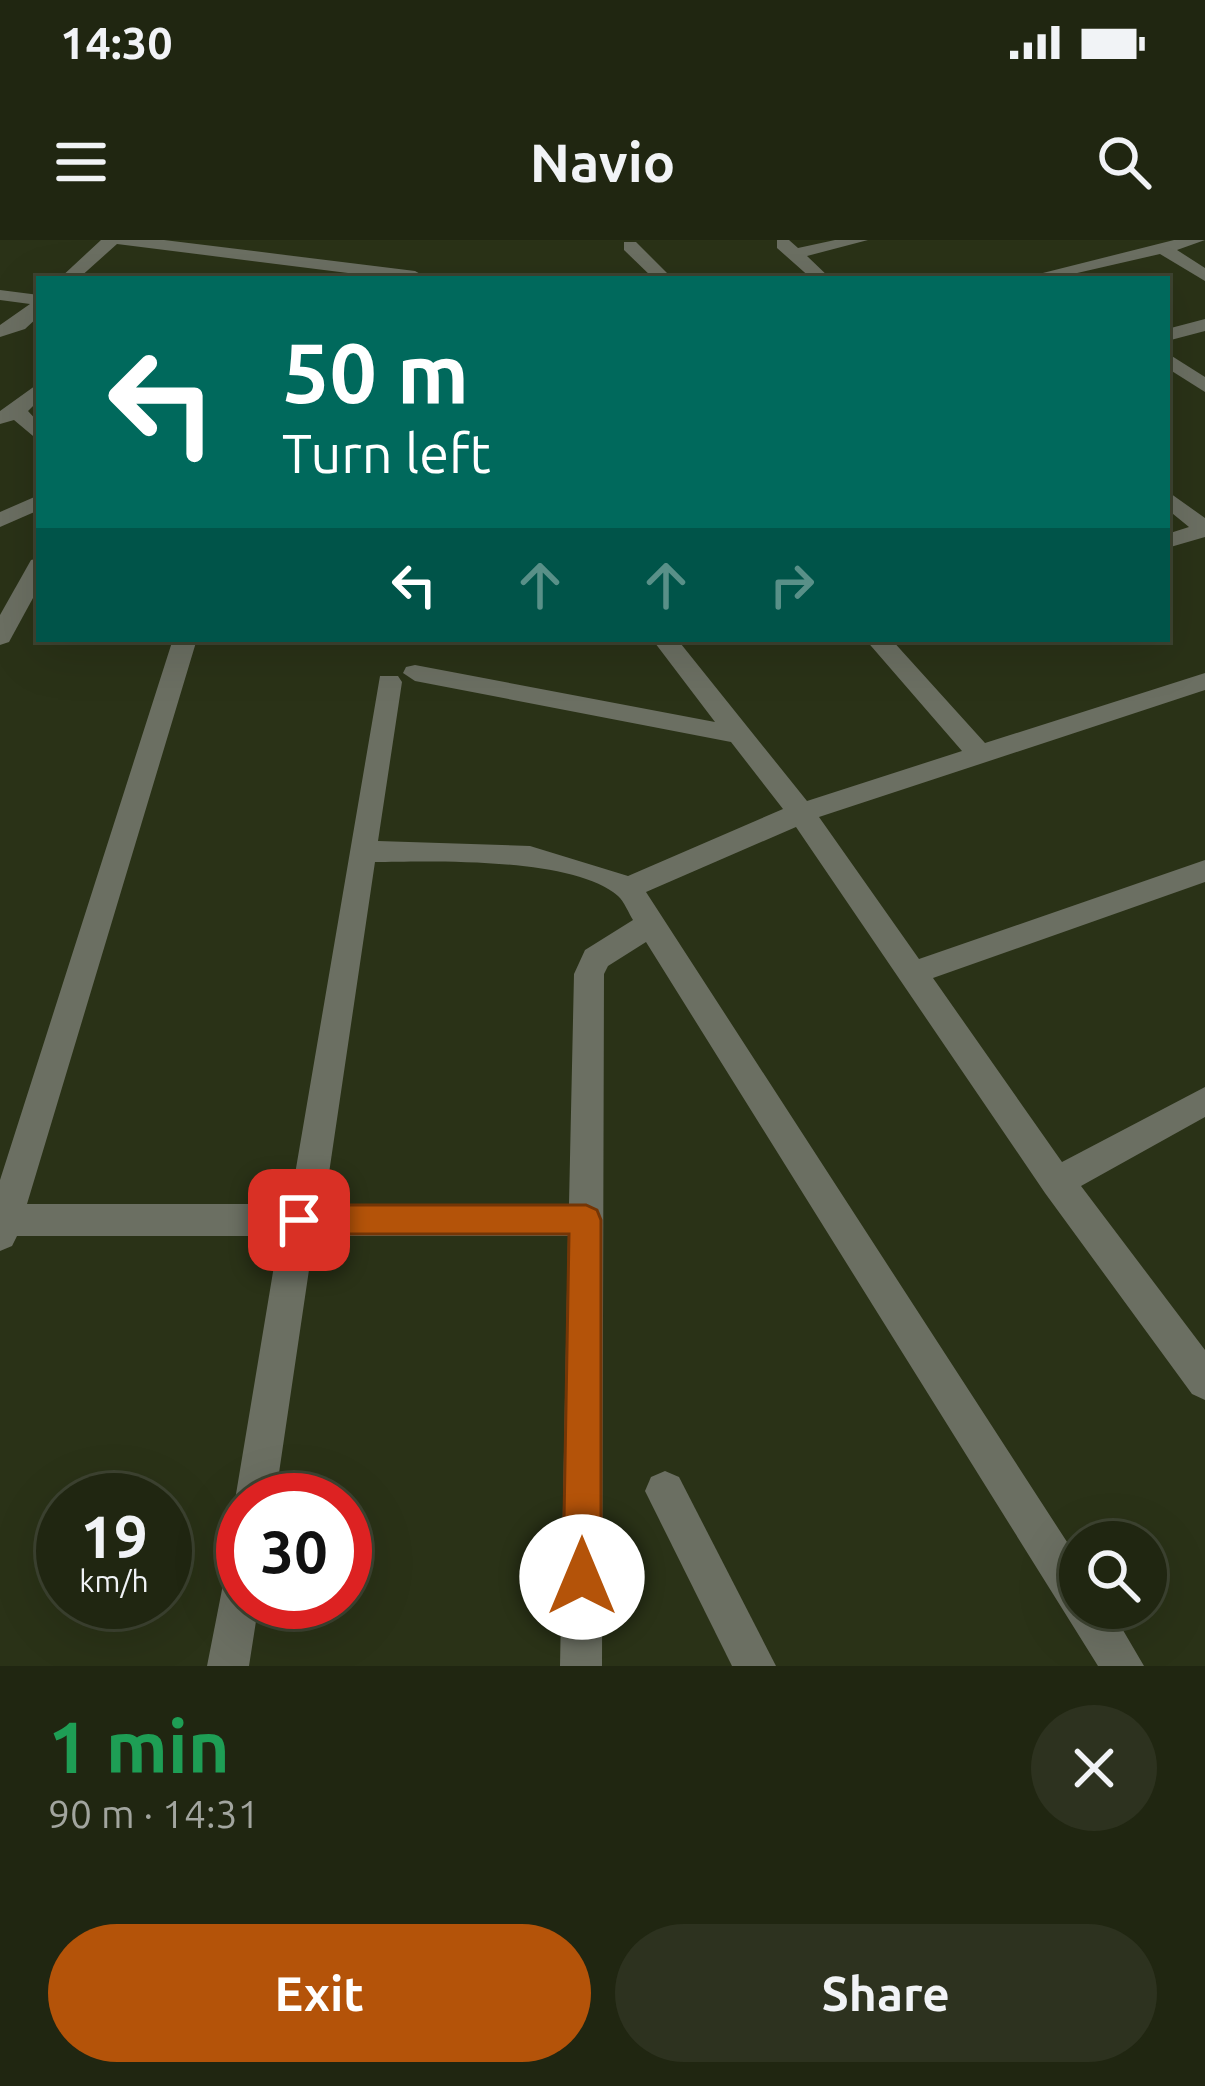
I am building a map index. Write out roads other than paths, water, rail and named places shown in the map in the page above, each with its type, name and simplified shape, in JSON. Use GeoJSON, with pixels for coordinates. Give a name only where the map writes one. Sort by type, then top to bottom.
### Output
{"type":"FeatureCollection","features":[{"type":"Feature","properties":{"kind":"street"},"geometry":{"type":"LineString","coordinates":[[71,276],[111,240]]}},
{"type":"Feature","properties":{"kind":"street"},"geometry":{"type":"LineString","coordinates":[[122,240],[415,276]]}},
{"type":"Feature","properties":{"kind":"street"},"geometry":{"type":"LineString","coordinates":[[786,247],[859,240]]}},
{"type":"Feature","properties":{"kind":"street"},"geometry":{"type":"LineString","coordinates":[[1041,276],[1196,240]]}},
{"type":"Feature","properties":{"kind":"street"},"geometry":{"type":"LineString","coordinates":[[630,246],[661,276]]}},
{"type":"Feature","properties":{"kind":"street"},"geometry":{"type":"LineString","coordinates":[[786,247],[819,276]]}},
{"type":"Feature","properties":{"kind":"street"},"geometry":{"type":"LineString","coordinates":[[1163,248],[1205,276]]}},
{"type":"Feature","properties":{"kind":"street"},"geometry":{"type":"LineString","coordinates":[[0,295],[36,302]]}},
{"type":"Feature","properties":{"kind":"street"},"geometry":{"type":"LineString","coordinates":[[0,331],[18,325],[36,306]]}},
{"type":"Feature","properties":{"kind":"street"},"geometry":{"type":"LineString","coordinates":[[1170,333],[1205,326]]}},
{"type":"Feature","properties":{"kind":"street"},"geometry":{"type":"LineString","coordinates":[[1170,361],[1205,386]]}},
{"type":"Feature","properties":{"kind":"street"},"geometry":{"type":"LineString","coordinates":[[36,391],[8,414],[36,433]]}},
{"type":"Feature","properties":{"kind":"street"},"geometry":{"type":"LineString","coordinates":[[1170,501],[1205,530]]}},
{"type":"Feature","properties":{"kind":"street"},"geometry":{"type":"LineString","coordinates":[[0,520],[36,503]]}},
{"type":"Feature","properties":{"kind":"street"},"geometry":{"type":"LineString","coordinates":[[1170,540],[1205,530]]}},
{"type":"Feature","properties":{"kind":"street"},"geometry":{"type":"LineString","coordinates":[[0,637],[36,571]]}},
{"type":"Feature","properties":{"kind":"street"},"geometry":{"type":"LineString","coordinates":[[184,642],[2,1227],[586,1220]]}},
{"type":"Feature","properties":{"kind":"street"},"geometry":{"type":"LineString","coordinates":[[666,642],[801,813],[1058,1182],[1190,1333],[1205,1381]]}},
{"type":"Feature","properties":{"kind":"street"},"geometry":{"type":"LineString","coordinates":[[880,642],[980,754]]}},
{"type":"Feature","properties":{"kind":"street"},"geometry":{"type":"LineString","coordinates":[[311,1180],[364,852],[402,677],[740,734]]}},
{"type":"Feature","properties":{"kind":"street"},"geometry":{"type":"LineString","coordinates":[[628,888],[801,813],[1205,681]]}},
{"type":"Feature","properties":{"kind":"street"},"geometry":{"type":"LineString","coordinates":[[364,852],[532,853],[575,863],[628,888],[1059,1566]]}},
{"type":"Feature","properties":{"kind":"street"},"geometry":{"type":"LineString","coordinates":[[915,972],[1205,872]]}},
{"type":"Feature","properties":{"kind":"street"},"geometry":{"type":"LineString","coordinates":[[581,1666],[589,974],[596,958],[651,924]]}},
{"type":"Feature","properties":{"kind":"street"},"geometry":{"type":"LineString","coordinates":[[1058,1182],[1205,1100]]}},
{"type":"Feature","properties":{"kind":"street"},"geometry":{"type":"LineString","coordinates":[[259,1473],[299,1220]]}},
{"type":"Feature","properties":{"kind":"street"},"geometry":{"type":"LineString","coordinates":[[665,1492],[755,1666]]}},
{"type":"Feature","properties":{"kind":"street"},"geometry":{"type":"LineString","coordinates":[[228,1666],[234,1629]]}},
{"type":"Feature","properties":{"kind":"street"},"geometry":{"type":"LineString","coordinates":[[1099,1629],[1123,1666]]}}]}
